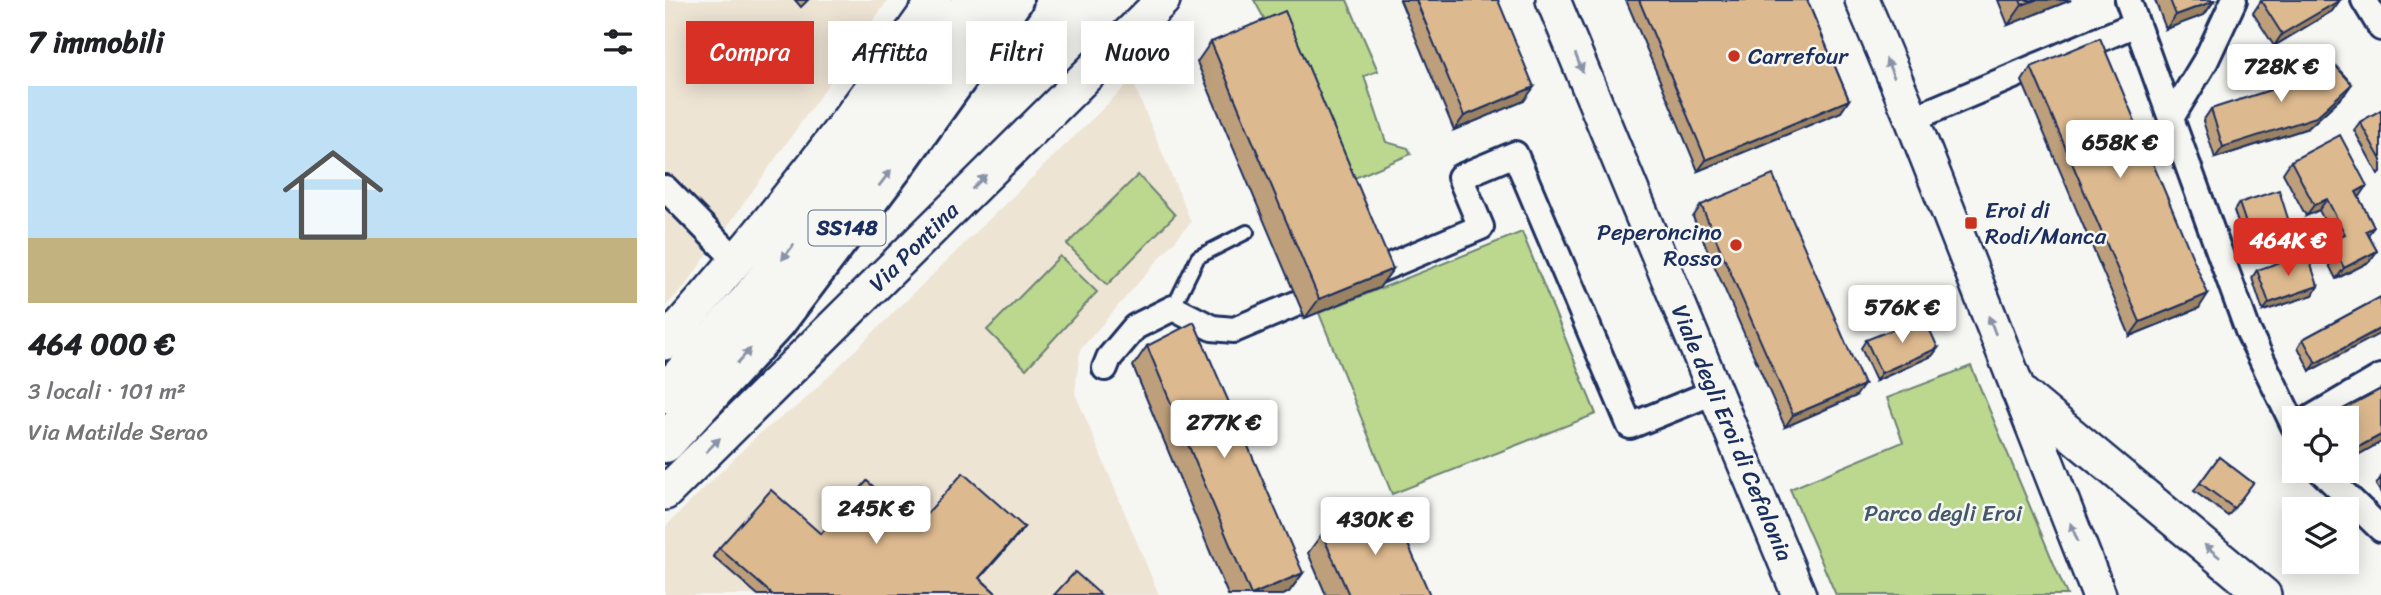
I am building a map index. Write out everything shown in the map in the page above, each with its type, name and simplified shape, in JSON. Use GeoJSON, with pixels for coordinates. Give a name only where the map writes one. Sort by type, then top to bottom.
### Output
{"type":"FeatureCollection","features":[{"type":"Feature","properties":{"kind":"highway","name":"SS148"},"geometry":{"type":"LineString","coordinates":[[665,394],[758,290],[863,155],[974,0]]}},
{"type":"Feature","properties":{"kind":"highway","name":"SS148"},"geometry":{"type":"LineString","coordinates":[[665,443],[776,322],[896,163],[1013,0]]}},
{"type":"Feature","properties":{"kind":"main road"},"geometry":{"type":"LineString","coordinates":[[665,343],[798,186],[860,106],[935,0]]}},
{"type":"Feature","properties":{"kind":"main road","name":"Via Pontina"},"geometry":{"type":"LineString","coordinates":[[665,493],[1163,0]]}},
{"type":"Feature","properties":{"kind":"main road","name":"Viale degli Eroi di Cefalonia"},"geometry":{"type":"LineString","coordinates":[[1553,0],[1792,585]]}},
{"type":"Feature","properties":{"kind":"main road"},"geometry":{"type":"LineString","coordinates":[[1861,0],[1912,119],[2099,595]]}},
{"type":"Feature","properties":{"kind":"main road"},"geometry":{"type":"LineString","coordinates":[[2016,389],[2264,595]]}},
{"type":"Feature","properties":{"kind":"street"},"geometry":{"type":"LineString","coordinates":[[2128,0],[2248,331],[2284,406]]}},
{"type":"Feature","properties":{"kind":"street"},"geometry":{"type":"LineString","coordinates":[[2171,118],[2206,60],[2234,0]]}},
{"type":"Feature","properties":{"kind":"street"},"geometry":{"type":"LineString","coordinates":[[2364,0],[2381,28]]}},
{"type":"Feature","properties":{"kind":"street"},"geometry":{"type":"LineString","coordinates":[[1912,119],[2136,24]]}},
{"type":"Feature","properties":{"kind":"street"},"geometry":{"type":"LineString","coordinates":[[1372,273],[1481,227],[1460,177],[1515,154],[1630,426],[1714,391]]}},
{"type":"Feature","properties":{"kind":"street"},"geometry":{"type":"LineString","coordinates":[[665,188],[737,261]]}},
{"type":"Feature","properties":{"kind":"street"},"geometry":{"type":"LineString","coordinates":[[1105,368],[1109,358],[1135,327],[1173,308],[1212,328],[1234,330],[1298,303]]}},
{"type":"Feature","properties":{"kind":"street"},"geometry":{"type":"LineString","coordinates":[[2331,406],[2381,377]]}},
{"type":"Feature","properties":{"kind":"street"},"geometry":{"type":"LineString","coordinates":[[2333,483],[2381,529]]}},
{"type":"Feature","properties":{"kind":"lane"},"geometry":{"type":"LineString","coordinates":[[1173,308],[1198,257],[1247,233]]}},
{"type":"Feature","properties":{"kind":"shaded area"},"geometry":{"type":"Polygon","coordinates":[[[665,0],[888,0],[873,21],[828,21],[828,84],[685,286],[665,307],[665,0]]]}},
{"type":"Feature","properties":{"kind":"shaded area"},"geometry":{"type":"Polygon","coordinates":[[[1128,84],[1134,84],[1191,222],[1080,350],[1075,393],[1159,595],[665,595],[665,527],[759,434],[800,404],[1128,84]]]}},
{"type":"Feature","properties":{"kind":"green space"},"geometry":{"type":"Polygon","coordinates":[[[1254,0],[1347,0],[1378,71],[1364,76],[1386,142],[1408,148],[1411,154],[1336,186],[1271,31],[1254,0]]]}},
{"type":"Feature","properties":{"kind":"green space"},"geometry":{"type":"Polygon","coordinates":[[[1138,175],[1175,215],[1107,285],[1067,244],[1138,175]]]}},
{"type":"Feature","properties":{"kind":"green space"},"geometry":{"type":"Polygon","coordinates":[[[1522,232],[1596,414],[1392,494],[1319,313],[1522,232]]]}},
{"type":"Feature","properties":{"kind":"green space"},"geometry":{"type":"Polygon","coordinates":[[[1060,256],[1097,292],[1026,369],[987,330],[1060,256]]]}},
{"type":"Feature","properties":{"kind":"green space","name":"Parco degli Eroi"},"geometry":{"type":"Polygon","coordinates":[[[1971,366],[2067,595],[1836,595],[1790,489],[1903,442],[1887,398],[1971,366]]]}},
{"type":"Feature","properties":{"kind":"building"},"geometry":{"type":"Polygon","coordinates":[[[1416,0],[1498,0],[1534,87],[1464,116],[1416,0]]]}},
{"type":"Feature","properties":{"kind":"building","name":"Carrefour"},"geometry":{"type":"Polygon","coordinates":[[[1639,0],[1807,0],[1849,100],[1706,160],[1639,0]]]}},
{"type":"Feature","properties":{"kind":"building"},"geometry":{"type":"Polygon","coordinates":[[[2020,0],[2035,0],[2022,5],[2020,0]]]}},
{"type":"Feature","properties":{"kind":"building"},"geometry":{"type":"Polygon","coordinates":[[[2170,0],[2214,0],[2214,1],[2176,15],[2170,0]]]}},
{"type":"Feature","properties":{"kind":"building"},"geometry":{"type":"Polygon","coordinates":[[[2340,0],[2282,34],[2261,1],[2340,0]]]}},
{"type":"Feature","properties":{"kind":"building"},"geometry":{"type":"Polygon","coordinates":[[[1285,11],[1393,269],[1319,299],[1211,42],[1285,11]]]}},
{"type":"Feature","properties":{"kind":"building"},"geometry":{"type":"Polygon","coordinates":[[[2100,38],[2208,294],[2140,322],[2031,67],[2100,38]]]}},
{"type":"Feature","properties":{"kind":"building"},"geometry":{"type":"Polygon","coordinates":[[[2325,54],[2352,84],[2316,117],[2223,147],[2211,109],[2295,82],[2325,54]]]}},
{"type":"Feature","properties":{"kind":"building"},"geometry":{"type":"Polygon","coordinates":[[[2381,110],[2381,160],[2360,122],[2381,110]]]}},
{"type":"Feature","properties":{"kind":"building"},"geometry":{"type":"Polygon","coordinates":[[[2340,135],[2367,186],[2356,192],[2374,227],[2366,231],[2377,251],[2344,268],[2331,242],[2345,234],[2327,199],[2314,205],[2291,161],[2340,135]]]}},
{"type":"Feature","properties":{"kind":"building"},"geometry":{"type":"Polygon","coordinates":[[[1773,175],[1864,385],[1793,415],[1701,205],[1773,175]]]}},
{"type":"Feature","properties":{"kind":"building"},"geometry":{"type":"Polygon","coordinates":[[[2279,190],[2290,225],[2251,238],[2239,203],[2279,190]]]}},
{"type":"Feature","properties":{"kind":"building"},"geometry":{"type":"Polygon","coordinates":[[[2307,253],[2318,286],[2269,303],[2257,270],[2307,253]]]}},
{"type":"Feature","properties":{"kind":"building"},"geometry":{"type":"Polygon","coordinates":[[[2381,297],[2381,328],[2316,363],[2303,339],[2381,297]]]}},
{"type":"Feature","properties":{"kind":"building"},"geometry":{"type":"Polygon","coordinates":[[[1924,317],[1938,348],[1881,373],[1866,340],[1924,317]]]}},
{"type":"Feature","properties":{"kind":"building"},"geometry":{"type":"Polygon","coordinates":[[[1194,322],[1303,573],[1251,595],[1147,346],[1194,322]]]}},
{"type":"Feature","properties":{"kind":"building"},"geometry":{"type":"Polygon","coordinates":[[[2381,389],[2381,435],[2359,447],[2359,406],[2349,406],[2381,389]]]}},
{"type":"Feature","properties":{"kind":"building"},"geometry":{"type":"Polygon","coordinates":[[[2219,457],[2253,483],[2234,508],[2200,483],[2219,457]]]}},
{"type":"Feature","properties":{"kind":"building"},"geometry":{"type":"Polygon","coordinates":[[[963,473],[1024,527],[979,578],[998,595],[773,595],[719,548],[771,490],[821,534],[867,481],[917,525],[963,473]]]}},
{"type":"Feature","properties":{"kind":"building"},"geometry":{"type":"Polygon","coordinates":[[[1391,505],[1430,595],[1349,595],[1322,534],[1391,505]]]}},
{"type":"Feature","properties":{"kind":"building"},"geometry":{"type":"Polygon","coordinates":[[[1075,572],[1101,595],[1054,595],[1075,572]]]}},
{"type":"Feature","properties":{"kind":"place","name":"Carrefour"},"geometry":{"type":"Point","coordinates":[1734,56]}},
{"type":"Feature","properties":{"kind":"place","name":"Eroi di Rodi/Manca"},"geometry":{"type":"Point","coordinates":[1971,223]}},
{"type":"Feature","properties":{"kind":"place","name":"Peperoncino Rosso"},"geometry":{"type":"Point","coordinates":[1736,245]}}]}
